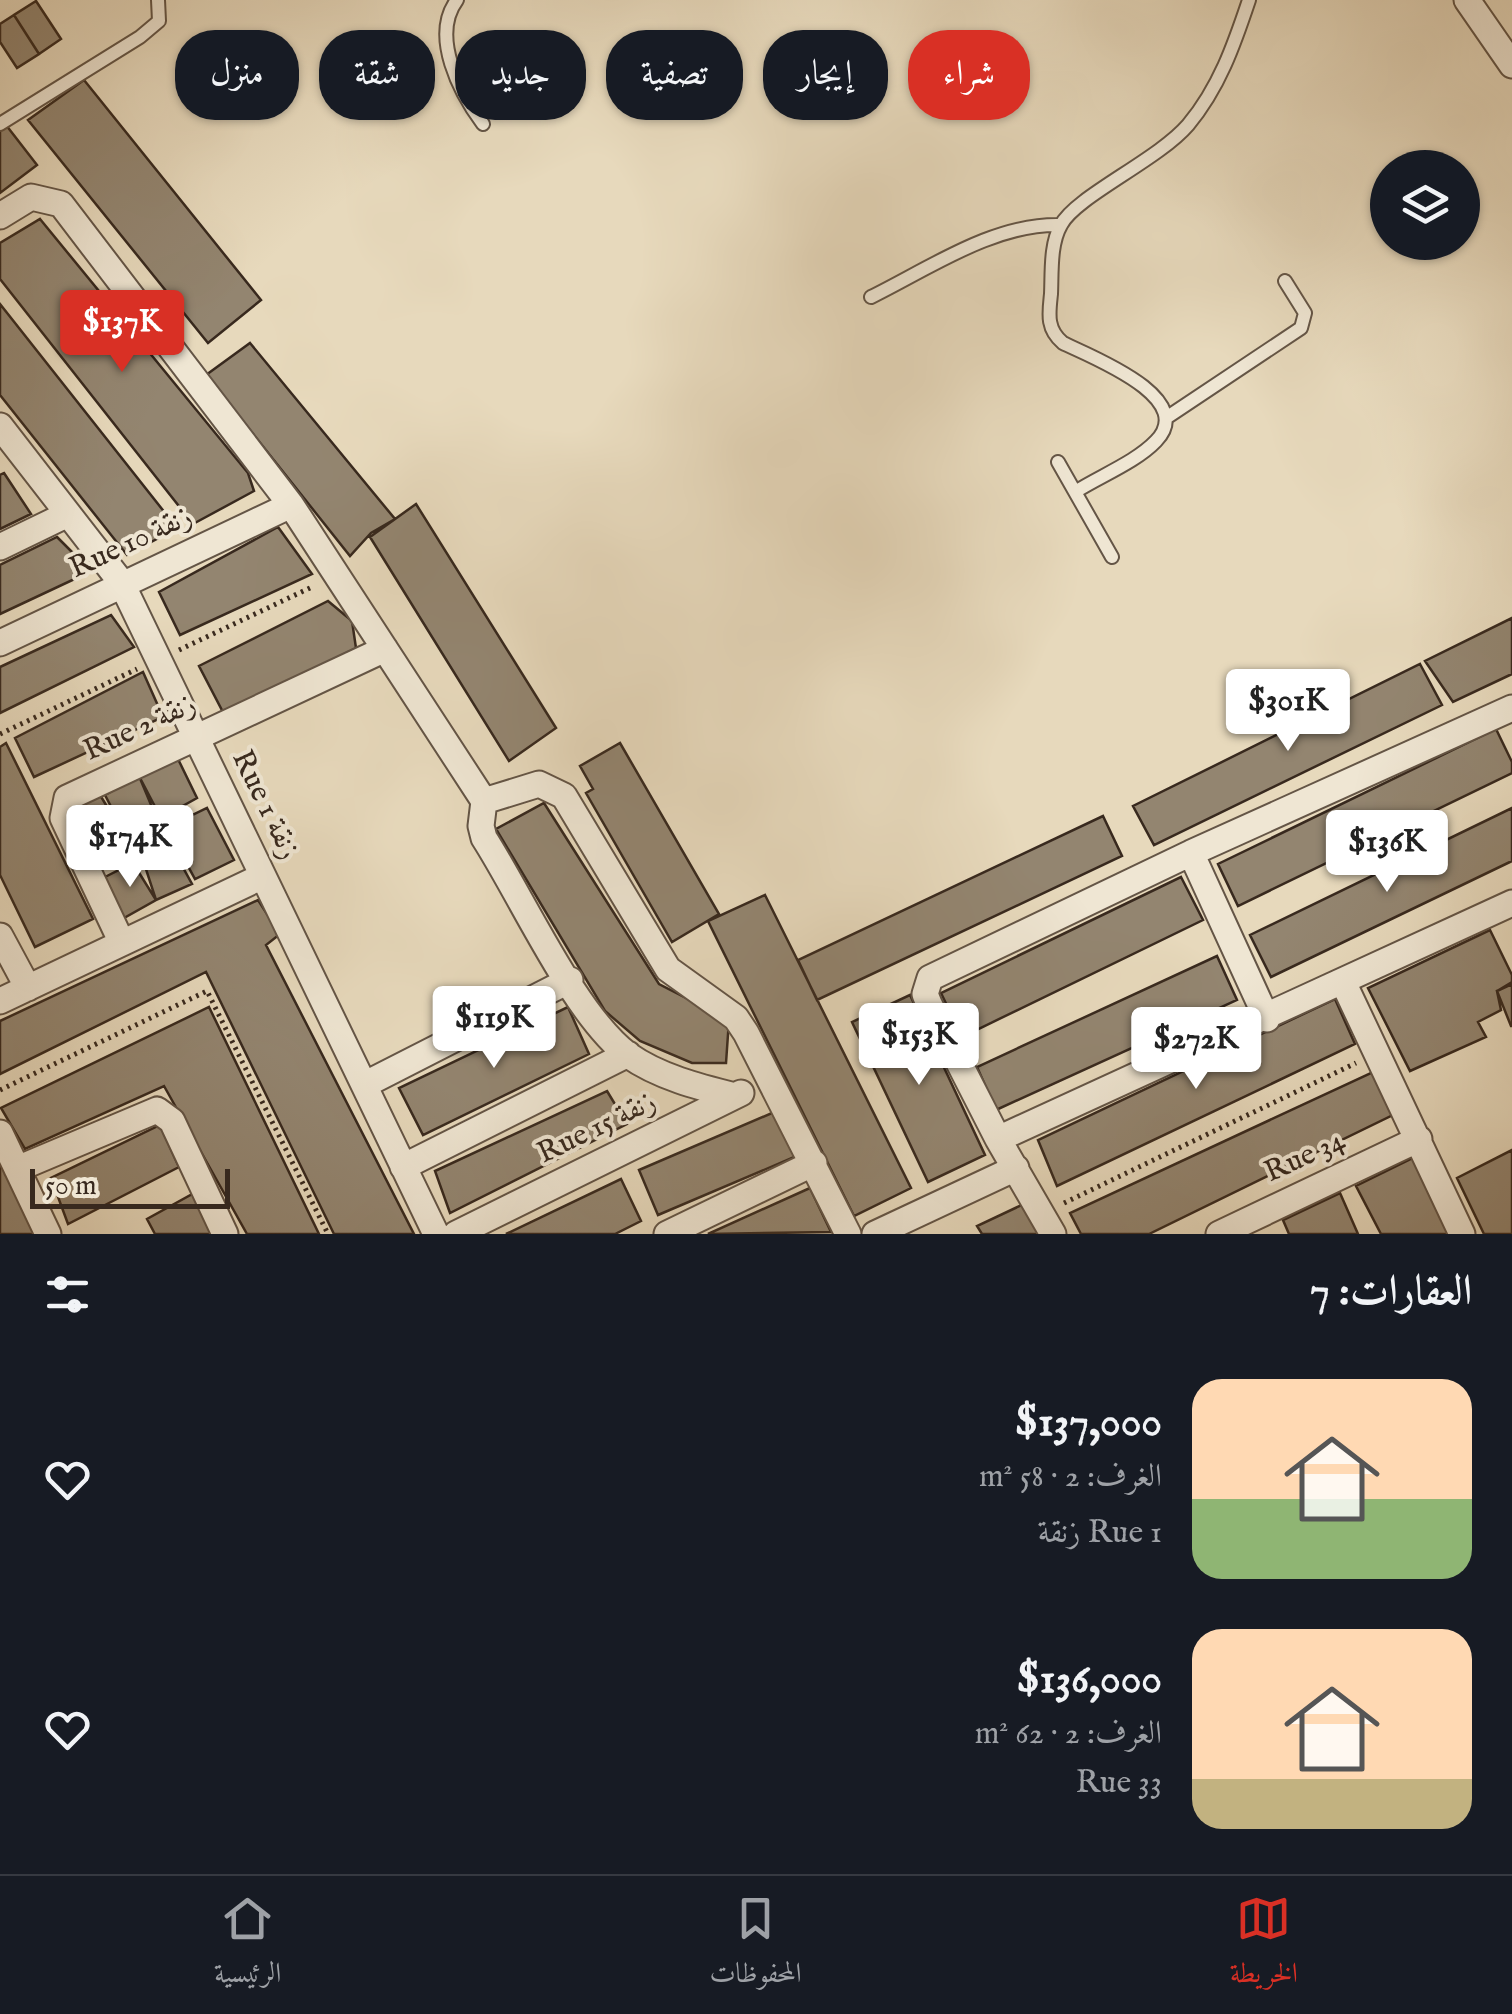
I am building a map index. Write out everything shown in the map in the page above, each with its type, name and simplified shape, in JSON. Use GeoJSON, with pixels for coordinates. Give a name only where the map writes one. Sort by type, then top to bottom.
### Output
{"type":"FeatureCollection","features":[{"type":"Feature","properties":{"kind":"street"},"geometry":{"type":"LineString","coordinates":[[1467,0],[1512,65]]}},
{"type":"Feature","properties":{"kind":"street"},"geometry":{"type":"LineString","coordinates":[[9,209],[31,197],[61,204],[291,505],[484,801],[484,838],[601,1026],[628,1054],[666,1075],[735,1096]]}},
{"type":"Feature","properties":{"kind":"street","name":"Rue 1 زنقة"},"geometry":{"type":"LineString","coordinates":[[5,441],[121,582],[436,1234]]}},
{"type":"Feature","properties":{"kind":"street","name":"Rue 10 زنقة"},"geometry":{"type":"LineString","coordinates":[[0,644],[121,582],[291,505]]}},
{"type":"Feature","properties":{"kind":"street"},"geometry":{"type":"LineString","coordinates":[[0,547],[68,514]]}},
{"type":"Feature","properties":{"kind":"street","name":"Rue 2 زنقة"},"geometry":{"type":"LineString","coordinates":[[122,943],[63,818],[62,806],[67,798],[385,649]]}},
{"type":"Feature","properties":{"kind":"street"},"geometry":{"type":"LineString","coordinates":[[1048,1223],[998,1139],[929,1004],[926,994],[930,978],[1191,853],[1512,709]]}},
{"type":"Feature","properties":{"kind":"street"},"geometry":{"type":"LineString","coordinates":[[484,801],[538,784],[564,796],[668,969],[736,1018],[848,1234]]}},
{"type":"Feature","properties":{"kind":"street"},"geometry":{"type":"LineString","coordinates":[[1191,853],[1266,1020]]}},
{"type":"Feature","properties":{"kind":"street"},"geometry":{"type":"LineString","coordinates":[[0,1001],[263,876]]}},
{"type":"Feature","properties":{"kind":"street"},"geometry":{"type":"LineString","coordinates":[[998,1139],[1266,1020],[1512,903]]}},
{"type":"Feature","properties":{"kind":"street"},"geometry":{"type":"LineString","coordinates":[[0,936],[28,988]]}},
{"type":"Feature","properties":{"kind":"street"},"geometry":{"type":"LineString","coordinates":[[364,1085],[570,980]]}},
{"type":"Feature","properties":{"kind":"street"},"geometry":{"type":"LineString","coordinates":[[1344,984],[1462,1234]]}},
{"type":"Feature","properties":{"kind":"street"},"geometry":{"type":"LineString","coordinates":[[404,1166],[628,1054]]}},
{"type":"Feature","properties":{"kind":"street","name":"Rue 15 زنقة"},"geometry":{"type":"LineString","coordinates":[[456,1234],[768,1079]]}},
{"type":"Feature","properties":{"kind":"street"},"geometry":{"type":"LineString","coordinates":[[17,1169],[158,1110],[172,1122],[225,1234]]}},
{"type":"Feature","properties":{"kind":"street"},"geometry":{"type":"LineString","coordinates":[[0,1133],[48,1234]]}},
{"type":"Feature","properties":{"kind":"street","name":"Rue 34"},"geometry":{"type":"LineString","coordinates":[[1219,1234],[1251,1227],[1419,1139]]}},
{"type":"Feature","properties":{"kind":"street"},"geometry":{"type":"LineString","coordinates":[[667,1234],[814,1164]]}},
{"type":"Feature","properties":{"kind":"street"},"geometry":{"type":"LineString","coordinates":[[875,1234],[1016,1168]]}},
{"type":"Feature","properties":{"kind":"lane"},"geometry":{"type":"LineString","coordinates":[[0,124],[140,38],[159,20],[158,0]]}},
{"type":"Feature","properties":{"kind":"lane"},"geometry":{"type":"LineString","coordinates":[[458,0],[448,18],[450,52],[464,93],[484,124]]}},
{"type":"Feature","properties":{"kind":"lane"},"geometry":{"type":"LineString","coordinates":[[1075,492],[1152,446],[1162,433],[1166,418],[1154,392],[1063,343],[1052,331],[1048,317],[1060,225],[1074,209],[1158,154],[1188,124],[1225,66],[1249,0]]}},
{"type":"Feature","properties":{"kind":"lane"},"geometry":{"type":"LineString","coordinates":[[872,297],[998,235],[1030,226],[1060,225]]}},
{"type":"Feature","properties":{"kind":"lane"},"geometry":{"type":"LineString","coordinates":[[1166,418],[1304,324],[1305,314],[1285,281]]}},
{"type":"Feature","properties":{"kind":"lane"},"geometry":{"type":"LineString","coordinates":[[1058,462],[1112,557]]}},
{"type":"Feature","properties":{"kind":"path"},"geometry":{"type":"LineString","coordinates":[[0,1090],[207,991],[328,1234]]}},
{"type":"Feature","properties":{"kind":"path"},"geometry":{"type":"LineString","coordinates":[[1048,1223],[1376,1054]]}},
{"type":"Feature","properties":{"kind":"building"},"geometry":{"type":"Polygon","coordinates":[[[36,1],[61,39],[39,54],[14,15],[36,1]]]}},
{"type":"Feature","properties":{"kind":"building"},"geometry":{"type":"Polygon","coordinates":[[[14,15],[39,54],[17,68],[0,42],[0,24],[14,15]]]}},
{"type":"Feature","properties":{"kind":"building"},"geometry":{"type":"Polygon","coordinates":[[[84,80],[261,300],[208,343],[28,120],[84,80]]]}},
{"type":"Feature","properties":{"kind":"building"},"geometry":{"type":"Polygon","coordinates":[[[6,125],[37,165],[0,193],[0,130],[6,125]]]}},
{"type":"Feature","properties":{"kind":"building"},"geometry":{"type":"Polygon","coordinates":[[[40,219],[248,473],[254,491],[193,524],[0,279],[0,243],[40,219]]]}},
{"type":"Feature","properties":{"kind":"building"},"geometry":{"type":"Polygon","coordinates":[[[0,304],[177,528],[127,555],[0,395],[0,304]]]}},
{"type":"Feature","properties":{"kind":"building"},"geometry":{"type":"Polygon","coordinates":[[[250,343],[395,519],[371,533],[350,556],[206,375],[250,343]]]}},
{"type":"Feature","properties":{"kind":"building"},"geometry":{"type":"Polygon","coordinates":[[[4,473],[31,514],[0,529],[0,475],[4,473]]]}},
{"type":"Feature","properties":{"kind":"building"},"geometry":{"type":"Polygon","coordinates":[[[416,504],[556,728],[509,761],[370,537],[416,504]]]}},
{"type":"Feature","properties":{"kind":"building"},"geometry":{"type":"Polygon","coordinates":[[[278,527],[312,574],[180,635],[159,592],[278,527]]]}},
{"type":"Feature","properties":{"kind":"building"},"geometry":{"type":"Polygon","coordinates":[[[57,537],[76,556],[81,576],[0,614],[0,565],[57,537]]]}},
{"type":"Feature","properties":{"kind":"building"},"geometry":{"type":"Polygon","coordinates":[[[328,601],[352,621],[356,648],[224,714],[199,666],[328,601]]]}},
{"type":"Feature","properties":{"kind":"building"},"geometry":{"type":"Polygon","coordinates":[[[111,615],[134,647],[0,713],[0,667],[111,615]]]}},
{"type":"Feature","properties":{"kind":"building"},"geometry":{"type":"Polygon","coordinates":[[[1512,618],[1512,674],[1453,702],[1425,661],[1512,618]]]}},
{"type":"Feature","properties":{"kind":"building"},"geometry":{"type":"Polygon","coordinates":[[[1420,664],[1442,705],[1154,845],[1133,806],[1420,664]]]}},
{"type":"Feature","properties":{"kind":"building"},"geometry":{"type":"Polygon","coordinates":[[[143,672],[163,717],[34,777],[15,738],[143,672]]]}},
{"type":"Feature","properties":{"kind":"building"},"geometry":{"type":"Polygon","coordinates":[[[1496,729],[1512,762],[1512,773],[1238,906],[1218,864],[1496,729]]]}},
{"type":"Feature","properties":{"kind":"building"},"geometry":{"type":"Polygon","coordinates":[[[6,743],[93,919],[35,947],[0,875],[0,747],[6,743]]]}},
{"type":"Feature","properties":{"kind":"building"},"geometry":{"type":"Polygon","coordinates":[[[620,743],[719,914],[672,942],[586,793],[593,789],[580,766],[620,743]]]}},
{"type":"Feature","properties":{"kind":"building"},"geometry":{"type":"Polygon","coordinates":[[[178,759],[197,798],[161,818],[139,776],[178,759]]]}},
{"type":"Feature","properties":{"kind":"building"},"geometry":{"type":"Polygon","coordinates":[[[139,776],[164,836],[136,855],[105,795],[139,776]]]}},
{"type":"Feature","properties":{"kind":"building"},"geometry":{"type":"Polygon","coordinates":[[[100,795],[134,851],[100,869],[73,806],[100,795]]]}},
{"type":"Feature","properties":{"kind":"building"},"geometry":{"type":"Polygon","coordinates":[[[544,803],[659,984],[729,1020],[726,1063],[692,1063],[640,1041],[605,1011],[496,829],[544,803]]]}},
{"type":"Feature","properties":{"kind":"building"},"geometry":{"type":"Polygon","coordinates":[[[207,808],[234,860],[195,879],[176,844],[185,842],[172,825],[207,808]]]}},
{"type":"Feature","properties":{"kind":"building"},"geometry":{"type":"Polygon","coordinates":[[[1512,808],[1512,861],[1271,977],[1250,935],[1512,808]]]}},
{"type":"Feature","properties":{"kind":"building"},"geometry":{"type":"Polygon","coordinates":[[[1103,816],[1122,856],[817,1000],[798,960],[1103,816]]]}},
{"type":"Feature","properties":{"kind":"building"},"geometry":{"type":"Polygon","coordinates":[[[170,844],[192,884],[156,900],[142,857],[170,844]]]}},
{"type":"Feature","properties":{"kind":"building"},"geometry":{"type":"Polygon","coordinates":[[[133,863],[156,900],[124,918],[105,877],[133,863]]]}},
{"type":"Feature","properties":{"kind":"building"},"geometry":{"type":"Polygon","coordinates":[[[1181,877],[1203,920],[962,1037],[941,993],[1181,877]]]}},
{"type":"Feature","properties":{"kind":"building"},"geometry":{"type":"Polygon","coordinates":[[[765,895],[911,1188],[854,1216],[708,921],[765,895]]]}},
{"type":"Feature","properties":{"kind":"building"},"geometry":{"type":"Polygon","coordinates":[[[258,900],[280,934],[266,945],[414,1234],[334,1234],[206,972],[0,1074],[0,1021],[258,900]]]}},
{"type":"Feature","properties":{"kind":"building"},"geometry":{"type":"Polygon","coordinates":[[[1490,930],[1512,982],[1497,991],[1501,1010],[1478,1022],[1486,1037],[1410,1071],[1368,988],[1490,930]]]}},
{"type":"Feature","properties":{"kind":"building"},"geometry":{"type":"Polygon","coordinates":[[[1217,956],[1237,1000],[996,1110],[977,1067],[1217,956]]]}},
{"type":"Feature","properties":{"kind":"building"},"geometry":{"type":"Polygon","coordinates":[[[1512,984],[1512,1026],[1511,1026],[1497,991],[1512,984]]]}},
{"type":"Feature","properties":{"kind":"building"},"geometry":{"type":"Polygon","coordinates":[[[910,995],[985,1155],[928,1182],[852,1022],[910,995]]]}},
{"type":"Feature","properties":{"kind":"building"},"geometry":{"type":"Polygon","coordinates":[[[1335,999],[1355,1044],[1057,1186],[1038,1140],[1335,999]]]}},
{"type":"Feature","properties":{"kind":"building"},"geometry":{"type":"Polygon","coordinates":[[[209,1007],[319,1234],[247,1234],[164,1086],[25,1149],[1,1108],[209,1007]]]}},
{"type":"Feature","properties":{"kind":"building"},"geometry":{"type":"Polygon","coordinates":[[[568,1007],[589,1054],[423,1135],[399,1088],[568,1007]]]}},
{"type":"Feature","properties":{"kind":"building"},"geometry":{"type":"Polygon","coordinates":[[[1373,1072],[1399,1112],[1149,1234],[1081,1234],[1070,1213],[1373,1072]]]}},
{"type":"Feature","properties":{"kind":"building"},"geometry":{"type":"Polygon","coordinates":[[[607,1091],[627,1124],[450,1213],[435,1171],[607,1091]]]}},
{"type":"Feature","properties":{"kind":"building"},"geometry":{"type":"Polygon","coordinates":[[[779,1110],[799,1155],[658,1215],[639,1170],[779,1110]]]}},
{"type":"Feature","properties":{"kind":"building"},"geometry":{"type":"Polygon","coordinates":[[[160,1125],[179,1167],[68,1224],[51,1178],[160,1125]]]}},
{"type":"Feature","properties":{"kind":"building"},"geometry":{"type":"Polygon","coordinates":[[[1512,1150],[1512,1234],[1484,1234],[1457,1178],[1512,1150]]]}},
{"type":"Feature","properties":{"kind":"building"},"geometry":{"type":"Polygon","coordinates":[[[1415,1157],[1452,1234],[1381,1234],[1356,1186],[1415,1157]]]}},
{"type":"Feature","properties":{"kind":"building"},"geometry":{"type":"Polygon","coordinates":[[[0,1162],[35,1234],[0,1234],[0,1162]]]}},
{"type":"Feature","properties":{"kind":"building"},"geometry":{"type":"Polygon","coordinates":[[[621,1179],[641,1221],[615,1234],[506,1234],[621,1179]]]}},
{"type":"Feature","properties":{"kind":"building"},"geometry":{"type":"Polygon","coordinates":[[[810,1188],[831,1232],[708,1234],[810,1188]]]}},
{"type":"Feature","properties":{"kind":"building"},"geometry":{"type":"Polygon","coordinates":[[[196,1192],[217,1234],[155,1234],[147,1219],[196,1192]]]}},
{"type":"Feature","properties":{"kind":"building"},"geometry":{"type":"Polygon","coordinates":[[[1340,1193],[1358,1234],[1289,1234],[1283,1220],[1340,1193]]]}},
{"type":"Feature","properties":{"kind":"building"},"geometry":{"type":"Polygon","coordinates":[[[1026,1203],[1041,1234],[982,1234],[977,1226],[1026,1203]]]}}]}
